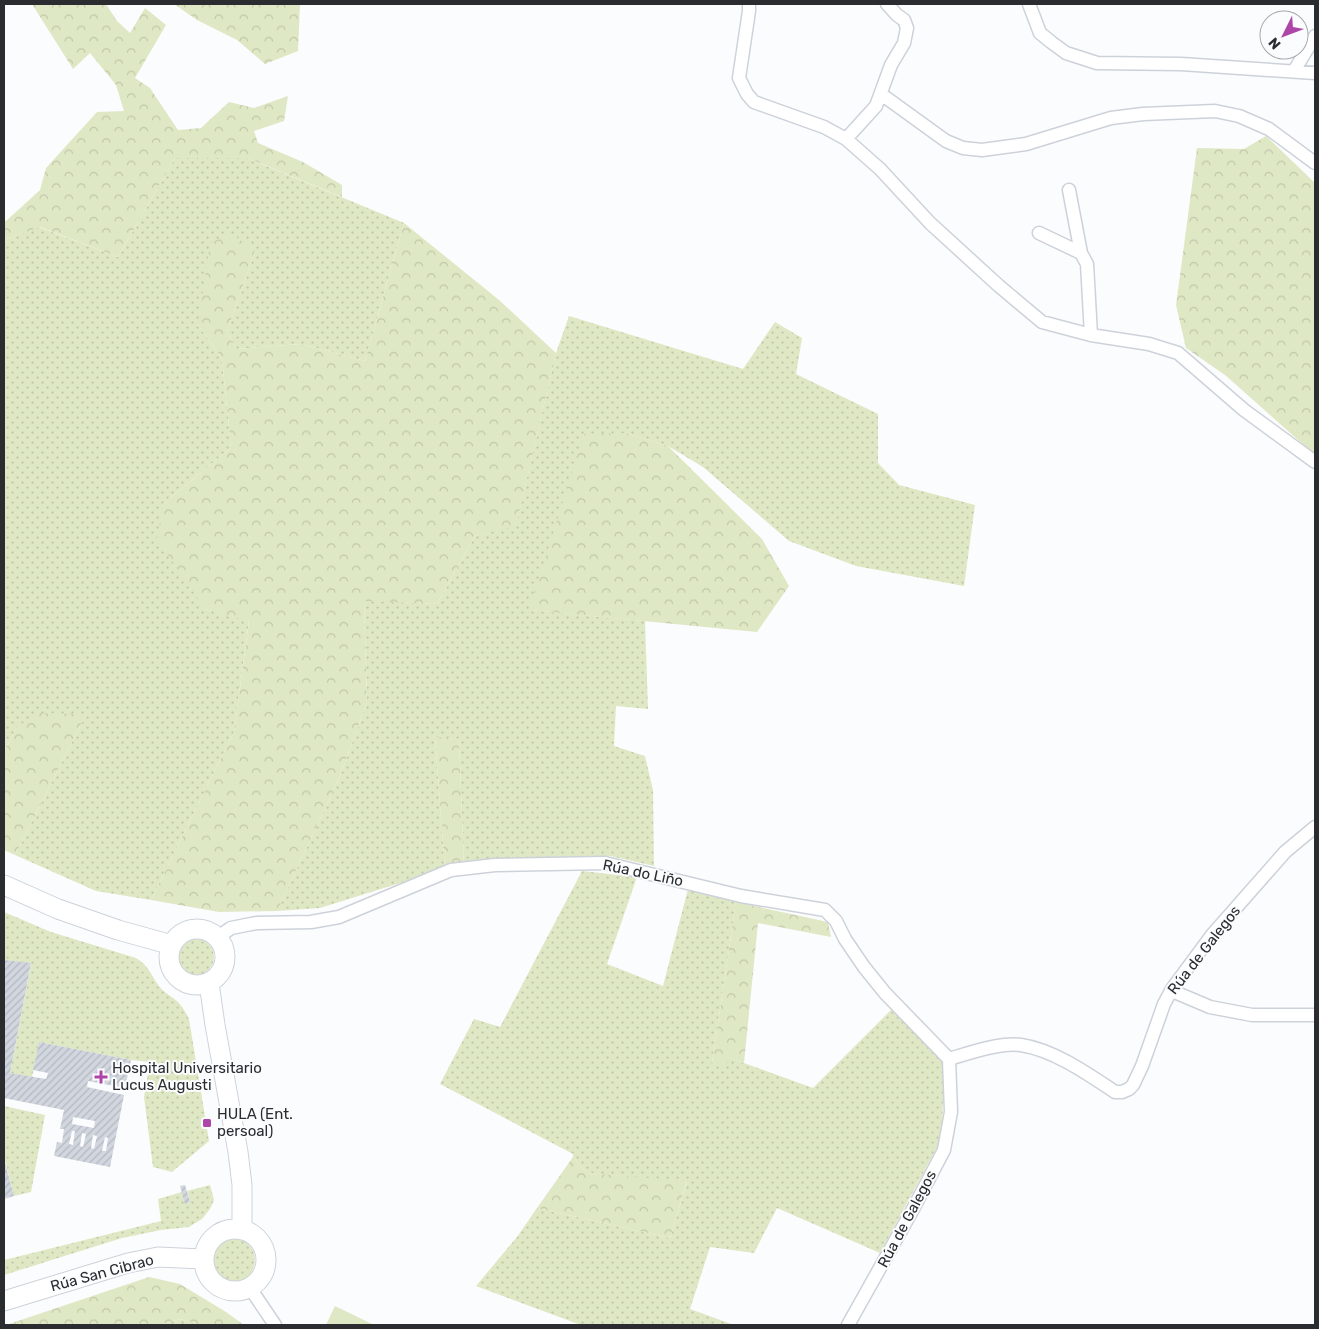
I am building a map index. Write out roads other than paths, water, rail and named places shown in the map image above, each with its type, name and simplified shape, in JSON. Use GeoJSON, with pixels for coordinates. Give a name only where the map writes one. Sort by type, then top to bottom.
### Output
{"type":"FeatureCollection","features":[{"type":"Feature","properties":{"kind":"street"},"geometry":{"type":"LineString","coordinates":[[749,4],[740,78],[747,94],[754,102],[824,127],[846,139],[880,169],[930,223],[999,286],[1042,322],[1091,335],[1149,344],[1178,353],[1244,410],[1315,462]]}},
{"type":"Feature","properties":{"kind":"street"},"geometry":{"type":"LineString","coordinates":[[846,139],[876,106],[891,65],[904,43],[907,28],[904,20],[887,4]]}},
{"type":"Feature","properties":{"kind":"street"},"geometry":{"type":"LineString","coordinates":[[1029,4],[1040,32],[1051,42],[1066,53],[1097,63],[1181,64],[1315,72]]}},
{"type":"Feature","properties":{"kind":"street"},"geometry":{"type":"LineString","coordinates":[[1294,71],[1315,36]]}},
{"type":"Feature","properties":{"kind":"street"},"geometry":{"type":"LineString","coordinates":[[881,94],[946,141],[963,148],[982,150],[1026,144],[1111,118],[1143,114],[1215,111],[1239,116],[1269,129],[1315,163]]}},
{"type":"Feature","properties":{"kind":"street"},"geometry":{"type":"LineString","coordinates":[[1069,190],[1081,253],[1087,264],[1091,335]]}},
{"type":"Feature","properties":{"kind":"street"},"geometry":{"type":"LineString","coordinates":[[1039,233],[1081,253]]}},
{"type":"Feature","properties":{"kind":"street","name":"Rúa de Galegos"},"geometry":{"type":"LineString","coordinates":[[848,1325],[944,1150],[952,1112],[949,1059],[992,1047],[1020,1045],[1048,1053],[1076,1067],[1116,1092],[1129,1089],[1134,1085],[1164,1004],[1172,989],[1212,935],[1285,852],[1315,827]]}},
{"type":"Feature","properties":{"kind":"street","name":"Rúa do Liño"},"geometry":{"type":"LineString","coordinates":[[218,937],[231,928],[252,924],[312,922],[339,917],[451,870],[495,865],[605,863],[741,896],[825,910],[836,921],[845,939],[864,967],[949,1059]]}},
{"type":"Feature","properties":{"kind":"street"},"geometry":{"type":"LineString","coordinates":[[4,885],[58,909],[109,927],[172,945]]}},
{"type":"Feature","properties":{"kind":"street"},"geometry":{"type":"LineString","coordinates":[[197,929],[204,930],[218,937],[223,945],[225,962],[222,971],[216,978],[208,983],[192,985],[184,982],[177,976],[172,969],[170,961],[172,945],[176,938],[189,930],[197,929]]}},
{"type":"Feature","properties":{"kind":"street"},"geometry":{"type":"LineString","coordinates":[[208,983],[238,1152],[242,1186],[242,1229]]}},
{"type":"Feature","properties":{"kind":"street"},"geometry":{"type":"LineString","coordinates":[[1172,989],[1210,1007],[1252,1016],[1315,1015]]}},
{"type":"Feature","properties":{"kind":"street"},"geometry":{"type":"LineString","coordinates":[[227,1229],[242,1229],[255,1236],[262,1243],[266,1255],[265,1268],[260,1279],[250,1288],[237,1292],[221,1288],[209,1278],[203,1260],[208,1242],[216,1234],[227,1229]]}},
{"type":"Feature","properties":{"kind":"street","name":"Rúa San Cibrao"},"geometry":{"type":"LineString","coordinates":[[4,1301],[128,1263],[158,1257],[203,1260]]}},
{"type":"Feature","properties":{"kind":"street"},"geometry":{"type":"LineString","coordinates":[[250,1288],[275,1325]]}},
{"type":"Feature","properties":{"kind":"place","name":"Hospital Universitario Lucus Augusti"},"geometry":{"type":"Point","coordinates":[101,1077]}},
{"type":"Feature","properties":{"kind":"place","name":"HULA (Ent. persoal)"},"geometry":{"type":"Point","coordinates":[207,1123]}}]}
